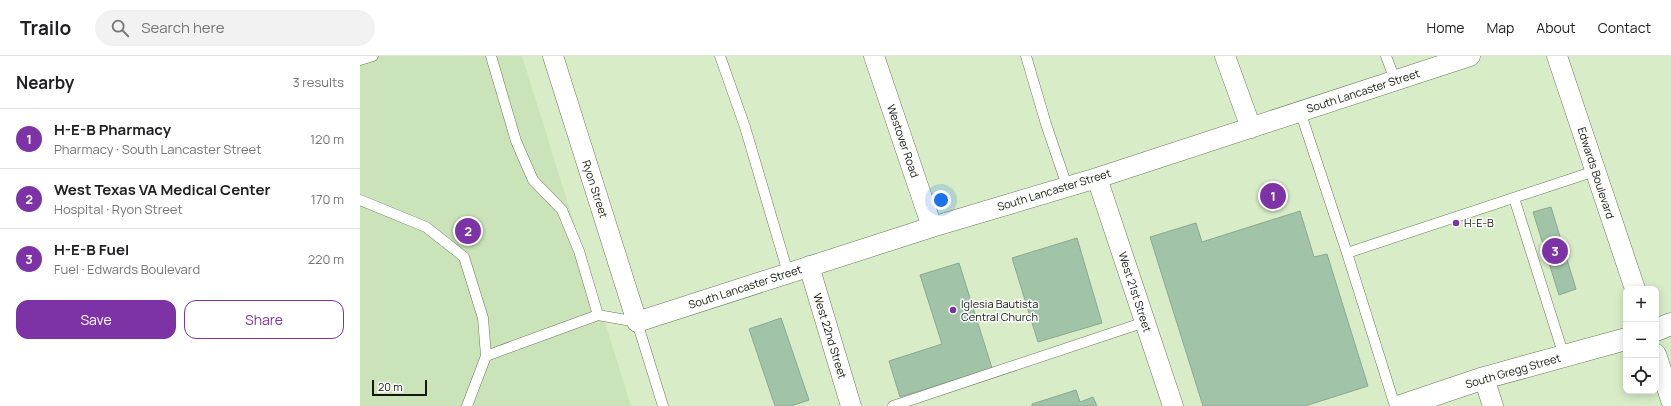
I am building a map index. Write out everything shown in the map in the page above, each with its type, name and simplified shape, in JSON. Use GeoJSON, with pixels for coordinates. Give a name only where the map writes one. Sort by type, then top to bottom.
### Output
{"type":"FeatureCollection","features":[{"type":"Feature","properties":{"kind":"main road"},"geometry":{"type":"LineString","coordinates":[[1659,329],[1671,324]]}},
{"type":"Feature","properties":{"kind":"main road","name":"South Gregg Street"},"geometry":{"type":"LineString","coordinates":[[1401,406],[1484,378],[1623,340]]}},
{"type":"Feature","properties":{"kind":"street","name":"Ryon Street"},"geometry":{"type":"LineString","coordinates":[[553,56],[637,322]]}},
{"type":"Feature","properties":{"kind":"street","name":"Westover Road"},"geometry":{"type":"LineString","coordinates":[[874,56],[932,227]]}},
{"type":"Feature","properties":{"kind":"street"},"geometry":{"type":"LineString","coordinates":[[1225,56],[1251,128]]}},
{"type":"Feature","properties":{"kind":"street","name":"South Lancaster Street"},"geometry":{"type":"LineString","coordinates":[[637,322],[932,227],[1097,178],[1470,56]]}},
{"type":"Feature","properties":{"kind":"street","name":"Edwards Boulevard"},"geometry":{"type":"LineString","coordinates":[[1557,56],[1634,286]]}},
{"type":"Feature","properties":{"kind":"street","name":"West 21st Street"},"geometry":{"type":"LineString","coordinates":[[1097,178],[1173,406]]}},
{"type":"Feature","properties":{"kind":"street","name":"West 22nd Street"},"geometry":{"type":"LineString","coordinates":[[809,266],[851,406]]}},
{"type":"Feature","properties":{"kind":"street"},"geometry":{"type":"LineString","coordinates":[[1657,358],[1671,400]]}},
{"type":"Feature","properties":{"kind":"street"},"geometry":{"type":"LineString","coordinates":[[1484,378],[1493,406]]}},
{"type":"Feature","properties":{"kind":"lane"},"geometry":{"type":"LineString","coordinates":[[360,60],[373,56]]}},
{"type":"Feature","properties":{"kind":"lane"},"geometry":{"type":"LineString","coordinates":[[491,56],[516,141],[534,180],[562,210],[579,251],[598,315]]}},
{"type":"Feature","properties":{"kind":"lane"},"geometry":{"type":"LineString","coordinates":[[720,56],[745,128],[788,273]]}},
{"type":"Feature","properties":{"kind":"lane"},"geometry":{"type":"LineString","coordinates":[[1026,56],[1046,124],[1067,186]]}},
{"type":"Feature","properties":{"kind":"lane"},"geometry":{"type":"LineString","coordinates":[[1386,56],[1395,80]]}},
{"type":"Feature","properties":{"kind":"lane"},"geometry":{"type":"LineString","coordinates":[[1300,112],[1347,253],[1395,406]]}},
{"type":"Feature","properties":{"kind":"lane"},"geometry":{"type":"LineString","coordinates":[[1347,253],[1596,171]]}},
{"type":"Feature","properties":{"kind":"lane"},"geometry":{"type":"LineString","coordinates":[[1514,198],[1564,356]]}},
{"type":"Feature","properties":{"kind":"lane"},"geometry":{"type":"LineString","coordinates":[[360,200],[426,227],[464,257],[483,318],[486,356],[467,406]]}},
{"type":"Feature","properties":{"kind":"lane"},"geometry":{"type":"LineString","coordinates":[[486,356],[598,315],[637,322],[663,406]]}},
{"type":"Feature","properties":{"kind":"lane"},"geometry":{"type":"LineString","coordinates":[[893,406],[1145,322]]}},
{"type":"Feature","properties":{"kind":"shaded area"},"geometry":{"type":"Polygon","coordinates":[[[360,56],[522,56],[631,406],[360,406],[360,56]]]}},
{"type":"Feature","properties":{"kind":"building"},"geometry":{"type":"Polygon","coordinates":[[[1551,207],[1576,289],[1559,295],[1533,212],[1551,207]]]}},
{"type":"Feature","properties":{"kind":"building"},"geometry":{"type":"Polygon","coordinates":[[[1300,211],[1314,257],[1327,254],[1368,386],[1305,406],[1203,406],[1150,237],[1196,223],[1202,242],[1300,211]]]}},
{"type":"Feature","properties":{"kind":"building"},"geometry":{"type":"Polygon","coordinates":[[[1077,238],[1102,323],[1038,342],[1012,258],[1077,238]]]}},
{"type":"Feature","properties":{"kind":"building","name":"Iglesia Bautista Central Church"},"geometry":{"type":"Polygon","coordinates":[[[959,263],[992,368],[900,397],[889,361],[942,344],[920,275],[959,263]]]}},
{"type":"Feature","properties":{"kind":"building"},"geometry":{"type":"Polygon","coordinates":[[[781,318],[809,400],[791,406],[775,406],[749,329],[781,318]]]}},
{"type":"Feature","properties":{"kind":"building"},"geometry":{"type":"Polygon","coordinates":[[[1076,390],[1080,402],[1093,397],[1097,406],[1032,406],[1032,404],[1076,390]]]}},
{"type":"Feature","properties":{"kind":"place","name":"H-E-B Pharmacy"},"geometry":{"type":"Point","coordinates":[1273,196]}},
{"type":"Feature","properties":{"kind":"place","name":"H-E-B"},"geometry":{"type":"Point","coordinates":[1456,223]}},
{"type":"Feature","properties":{"kind":"place","name":"West Texas VA Medical Center"},"geometry":{"type":"Point","coordinates":[468,231]}},
{"type":"Feature","properties":{"kind":"place","name":"H-E-B Fuel"},"geometry":{"type":"Point","coordinates":[1555,251]}},
{"type":"Feature","properties":{"kind":"place","name":"Iglesia Bautista Central Church"},"geometry":{"type":"Point","coordinates":[953,310]}}]}
